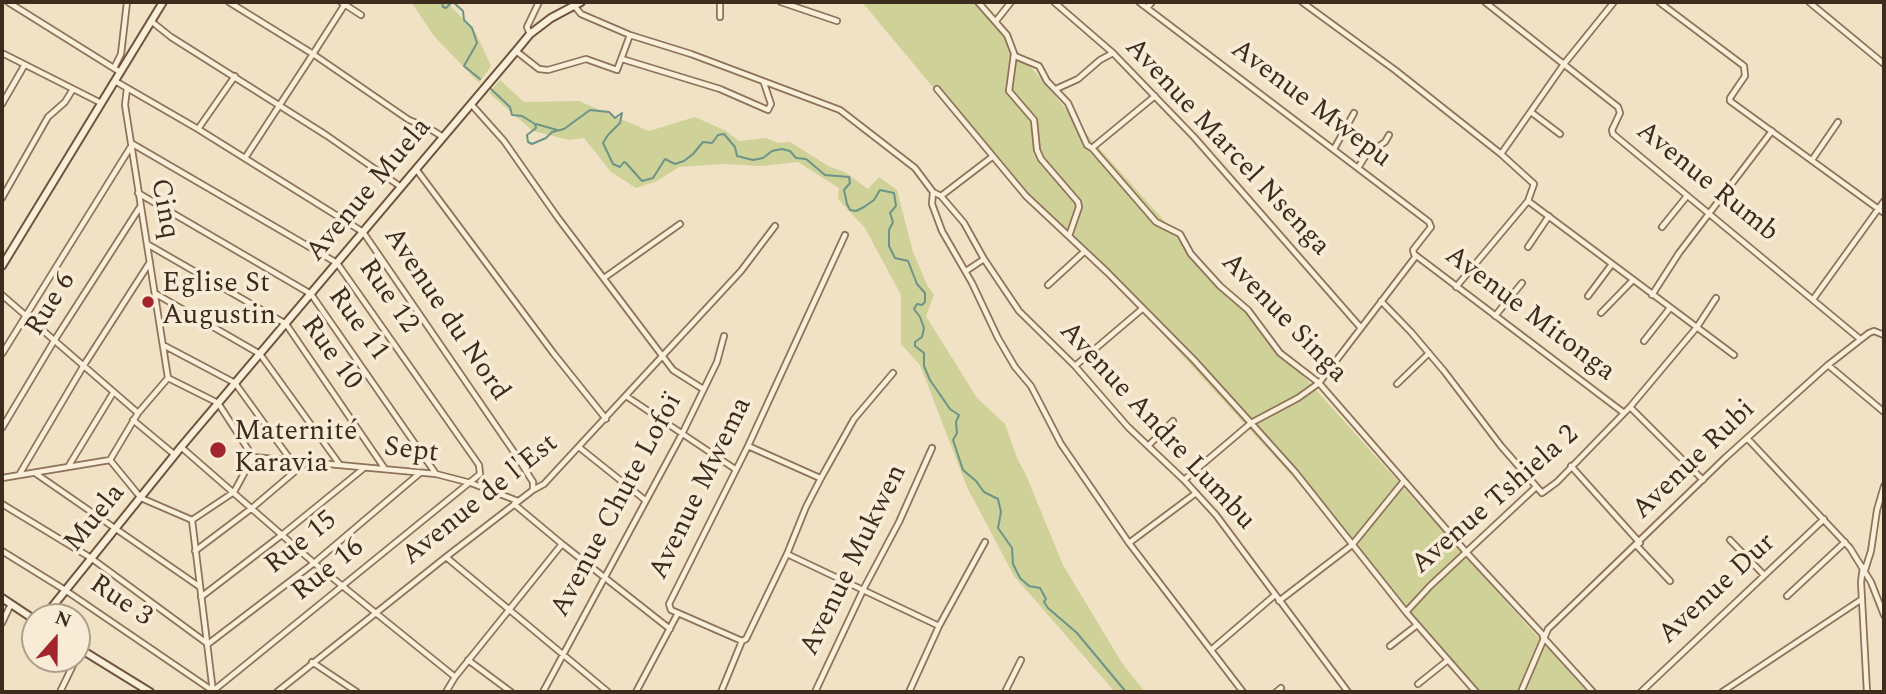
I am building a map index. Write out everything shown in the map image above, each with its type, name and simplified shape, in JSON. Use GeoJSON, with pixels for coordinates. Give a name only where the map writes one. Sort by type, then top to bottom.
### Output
{"type":"FeatureCollection","features":[{"type":"Feature","properties":{"kind":"street"},"geometry":{"type":"LineString","coordinates":[[8,2],[117,70]]}},
{"type":"Feature","properties":{"kind":"street"},"geometry":{"type":"LineString","coordinates":[[2,266],[5,253],[115,80],[121,54],[126,2]]}},
{"type":"Feature","properties":{"kind":"street"},"geometry":{"type":"LineString","coordinates":[[117,70],[163,2]]}},
{"type":"Feature","properties":{"kind":"street"},"geometry":{"type":"LineString","coordinates":[[229,2],[313,54],[409,120],[443,137]]}},
{"type":"Feature","properties":{"kind":"street"},"geometry":{"type":"LineString","coordinates":[[530,34],[527,27],[539,2]]}},
{"type":"Feature","properties":{"kind":"street","name":"Avenue Muela"},"geometry":{"type":"LineString","coordinates":[[181,447],[530,34],[572,3],[581,2]]}},
{"type":"Feature","properties":{"kind":"street"},"geometry":{"type":"LineString","coordinates":[[720,2],[720,17]]}},
{"type":"Feature","properties":{"kind":"street"},"geometry":{"type":"LineString","coordinates":[[780,2],[837,21]]}},
{"type":"Feature","properties":{"kind":"street","name":"Avenue Singa"},"geometry":{"type":"LineString","coordinates":[[978,2],[1008,38],[1014,54],[1039,66],[1047,81],[1072,110],[1083,140],[1156,222],[1180,234],[1191,254],[1220,286],[1248,310],[1280,353],[1319,383],[1466,552],[1593,692]]}},
{"type":"Feature","properties":{"kind":"street"},"geometry":{"type":"LineString","coordinates":[[996,21],[1011,2]]}},
{"type":"Feature","properties":{"kind":"street","name":"Avenue Marcel Nsenga"},"geometry":{"type":"LineString","coordinates":[[1054,2],[1113,53],[1194,137],[1361,328]]}},
{"type":"Feature","properties":{"kind":"street","name":"Avenue Mwepu"},"geometry":{"type":"LineString","coordinates":[[1139,2],[1431,223],[1431,227],[1414,248]]}},
{"type":"Feature","properties":{"kind":"street"},"geometry":{"type":"LineString","coordinates":[[1147,8],[1152,2]]}},
{"type":"Feature","properties":{"kind":"street"},"geometry":{"type":"LineString","coordinates":[[1302,2],[1395,70],[1501,154],[1534,184],[1528,201],[1456,286]]}},
{"type":"Feature","properties":{"kind":"street","name":"Avenue Rumb"},"geometry":{"type":"LineString","coordinates":[[1485,2],[1619,109],[1613,134],[1860,338]]}},
{"type":"Feature","properties":{"kind":"street"},"geometry":{"type":"LineString","coordinates":[[1501,154],[1564,64],[1614,2]]}},
{"type":"Feature","properties":{"kind":"street"},"geometry":{"type":"LineString","coordinates":[[1659,2],[1744,66],[1746,74],[1730,100],[1884,213]]}},
{"type":"Feature","properties":{"kind":"street"},"geometry":{"type":"LineString","coordinates":[[1809,2],[1884,64]]}},
{"type":"Feature","properties":{"kind":"street"},"geometry":{"type":"LineString","coordinates":[[245,158],[343,3],[361,15]]}},
{"type":"Feature","properties":{"kind":"street"},"geometry":{"type":"LineString","coordinates":[[572,3],[581,14],[630,35],[691,54],[829,105],[844,113],[914,166],[933,192],[932,204],[942,231],[966,271],[998,338],[1015,367],[1031,386],[1061,444],[1129,543],[1243,692]]}},
{"type":"Feature","properties":{"kind":"street"},"geometry":{"type":"LineString","coordinates":[[151,21],[171,37],[363,159],[401,187]]}},
{"type":"Feature","properties":{"kind":"street"},"geometry":{"type":"LineString","coordinates":[[516,51],[539,69],[586,58],[617,70],[630,35]]}},
{"type":"Feature","properties":{"kind":"street"},"geometry":{"type":"LineString","coordinates":[[2,53],[101,103]]}},
{"type":"Feature","properties":{"kind":"street"},"geometry":{"type":"LineString","coordinates":[[1056,89],[1079,79],[1100,60],[1113,53]]}},
{"type":"Feature","properties":{"kind":"street"},"geometry":{"type":"LineString","coordinates":[[1014,54],[1009,91],[1034,120],[1037,150],[1041,159],[1078,202],[1069,236]]}},
{"type":"Feature","properties":{"kind":"street"},"geometry":{"type":"LineString","coordinates":[[622,59],[720,89],[768,110],[771,104],[764,82]]}},
{"type":"Feature","properties":{"kind":"street"},"geometry":{"type":"LineString","coordinates":[[2,104],[24,66]]}},
{"type":"Feature","properties":{"kind":"street"},"geometry":{"type":"LineString","coordinates":[[198,129],[235,76]]}},
{"type":"Feature","properties":{"kind":"street","name":"Avenue du Nord"},"geometry":{"type":"LineString","coordinates":[[115,80],[363,232],[516,455],[533,482],[533,490]]}},
{"type":"Feature","properties":{"kind":"street","name":"Cinq"},"geometry":{"type":"LineString","coordinates":[[127,88],[125,105],[168,378]]}},
{"type":"Feature","properties":{"kind":"street"},"geometry":{"type":"LineString","coordinates":[[2,198],[48,117],[65,102],[73,89]]}},
{"type":"Feature","properties":{"kind":"street"},"geometry":{"type":"LineString","coordinates":[[937,89],[1026,196],[1194,360],[1251,423],[1473,691]]}},
{"type":"Feature","properties":{"kind":"street"},"geometry":{"type":"LineString","coordinates":[[1092,148],[1155,96]]}},
{"type":"Feature","properties":{"kind":"street"},"geometry":{"type":"LineString","coordinates":[[471,104],[503,141],[673,370],[703,389]]}},
{"type":"Feature","properties":{"kind":"street"},"geometry":{"type":"LineString","coordinates":[[1531,111],[1560,134]]}},
{"type":"Feature","properties":{"kind":"street"},"geometry":{"type":"LineString","coordinates":[[1334,149],[1354,113]]}},
{"type":"Feature","properties":{"kind":"street"},"geometry":{"type":"LineString","coordinates":[[1812,160],[1838,122]]}},
{"type":"Feature","properties":{"kind":"street"},"geometry":{"type":"LineString","coordinates":[[1652,295],[1679,253],[1772,131]]}},
{"type":"Feature","properties":{"kind":"street"},"geometry":{"type":"LineString","coordinates":[[1358,168],[1366,155],[1385,142],[1389,135]]}},
{"type":"Feature","properties":{"kind":"street"},"geometry":{"type":"LineString","coordinates":[[2,354],[131,145]]}},
{"type":"Feature","properties":{"kind":"street","name":"Rue 12"},"geometry":{"type":"LineString","coordinates":[[131,145],[337,263],[480,468],[480,474],[471,483]]}},
{"type":"Feature","properties":{"kind":"street"},"geometry":{"type":"LineString","coordinates":[[941,196],[992,157]]}},
{"type":"Feature","properties":{"kind":"street"},"geometry":{"type":"LineString","coordinates":[[416,169],[606,419]]}},
{"type":"Feature","properties":{"kind":"street","name":"Avenue Andre Lumbu"},"geometry":{"type":"LineString","coordinates":[[933,192],[941,196],[964,223],[1018,311],[1075,366],[1128,427],[1184,480],[1216,515],[1348,692]]}},
{"type":"Feature","properties":{"kind":"street","name":"Rue 11"},"geometry":{"type":"LineString","coordinates":[[138,193],[311,294],[436,474]]}},
{"type":"Feature","properties":{"kind":"street"},"geometry":{"type":"LineString","coordinates":[[1662,227],[1687,195]]}},
{"type":"Feature","properties":{"kind":"street"},"geometry":{"type":"LineString","coordinates":[[1528,201],[1734,355]]}},
{"type":"Feature","properties":{"kind":"street"},"geometry":{"type":"LineString","coordinates":[[1814,298],[1884,201]]}},
{"type":"Feature","properties":{"kind":"street","name":"Rue 6"},"geometry":{"type":"LineString","coordinates":[[2,428],[140,206]]}},
{"type":"Feature","properties":{"kind":"street"},"geometry":{"type":"LineString","coordinates":[[1528,247],[1549,216]]}},
{"type":"Feature","properties":{"kind":"street"},"geometry":{"type":"LineString","coordinates":[[604,278],[680,224]]}},
{"type":"Feature","properties":{"kind":"street","name":"Avenue de l'Est"},"geometry":{"type":"LineString","coordinates":[[277,692],[446,556],[544,484],[741,271],[775,226]]}},
{"type":"Feature","properties":{"kind":"street","name":"Avenue Mwema"},"geometry":{"type":"LineString","coordinates":[[742,641],[678,613],[670,608],[670,600],[748,446],[845,235]]}},
{"type":"Feature","properties":{"kind":"street","name":"Rue 10"},"geometry":{"type":"LineString","coordinates":[[148,244],[286,324],[385,469]]}},
{"type":"Feature","properties":{"kind":"street","name":"Avenue Mitonga"},"geometry":{"type":"LineString","coordinates":[[1414,248],[1416,256],[1624,413]]}},
{"type":"Feature","properties":{"kind":"street"},"geometry":{"type":"LineString","coordinates":[[1048,285],[1085,251]]}},
{"type":"Feature","properties":{"kind":"street"},"geometry":{"type":"LineString","coordinates":[[1184,480],[1251,423],[1298,398],[1319,383],[1416,256]]}},
{"type":"Feature","properties":{"kind":"street"},"geometry":{"type":"LineString","coordinates":[[966,271],[984,259]]}},
{"type":"Feature","properties":{"kind":"street"},"geometry":{"type":"LineString","coordinates":[[19,475],[83,365],[150,262]]}},
{"type":"Feature","properties":{"kind":"street"},"geometry":{"type":"LineString","coordinates":[[1588,296],[1612,264]]}},
{"type":"Feature","properties":{"kind":"street"},"geometry":{"type":"LineString","coordinates":[[1601,313],[1633,280]]}},
{"type":"Feature","properties":{"kind":"street"},"geometry":{"type":"LineString","coordinates":[[1495,316],[1522,283]]}},
{"type":"Feature","properties":{"kind":"street"},"geometry":{"type":"LineString","coordinates":[[155,293],[260,354],[340,465]]}},
{"type":"Feature","properties":{"kind":"street"},"geometry":{"type":"LineString","coordinates":[[2,295],[138,414]]}},
{"type":"Feature","properties":{"kind":"street","name":"Avenue Tshiela 2"},"geometry":{"type":"LineString","coordinates":[[1406,612],[1430,586],[1536,487],[1541,493],[1545,493],[1572,466],[1630,407],[1697,327],[1716,298]]}},
{"type":"Feature","properties":{"kind":"street"},"geometry":{"type":"LineString","coordinates":[[1381,301],[1429,353],[1500,446],[1536,487]]}},
{"type":"Feature","properties":{"kind":"street"},"geometry":{"type":"LineString","coordinates":[[1644,341],[1670,308]]}},
{"type":"Feature","properties":{"kind":"street"},"geometry":{"type":"LineString","coordinates":[[1075,366],[1142,309]]}},
{"type":"Feature","properties":{"kind":"street"},"geometry":{"type":"LineString","coordinates":[[1860,338],[1874,331],[1884,335]]}},
{"type":"Feature","properties":{"kind":"street","name":"Avenue Chute Lofoï"},"geometry":{"type":"LineString","coordinates":[[542,692],[683,432],[717,362],[724,336]]}},
{"type":"Feature","properties":{"kind":"street","name":"Avenue Rubi"},"geometry":{"type":"LineString","coordinates":[[1544,636],[1747,438],[1860,338]]}},
{"type":"Feature","properties":{"kind":"street"},"geometry":{"type":"LineString","coordinates":[[164,345],[235,383],[290,460]]}},
{"type":"Feature","properties":{"kind":"street"},"geometry":{"type":"LineString","coordinates":[[1397,384],[1429,353]]}},
{"type":"Feature","properties":{"kind":"street"},"geometry":{"type":"LineString","coordinates":[[1828,365],[1884,412]]}},
{"type":"Feature","properties":{"kind":"street"},"geometry":{"type":"LineString","coordinates":[[721,692],[742,641],[745,640],[787,554],[821,478],[855,419],[893,373]]}},
{"type":"Feature","properties":{"kind":"street"},"geometry":{"type":"LineString","coordinates":[[2,478],[110,460],[138,414],[168,378],[218,403],[253,457],[234,492],[192,520]]}},
{"type":"Feature","properties":{"kind":"street"},"geometry":{"type":"LineString","coordinates":[[68,467],[113,393]]}},
{"type":"Feature","properties":{"kind":"street"},"geometry":{"type":"LineString","coordinates":[[626,396],[735,469]]}},
{"type":"Feature","properties":{"kind":"street","name":"Avenue Mitonga"},"geometry":{"type":"LineString","coordinates":[[1630,407],[1703,480]]}},
{"type":"Feature","properties":{"kind":"street"},"geometry":{"type":"LineString","coordinates":[[134,420],[175,455]]}},
{"type":"Feature","properties":{"kind":"street"},"geometry":{"type":"LineString","coordinates":[[1148,446],[1173,421]]}},
{"type":"Feature","properties":{"kind":"street"},"geometry":{"type":"LineString","coordinates":[[1747,438],[1845,542],[1864,569],[1884,615]]}},
{"type":"Feature","properties":{"kind":"street"},"geometry":{"type":"LineString","coordinates":[[748,446],[821,478]]}},
{"type":"Feature","properties":{"kind":"street"},"geometry":{"type":"LineString","coordinates":[[181,447],[314,563],[455,677]]}},
{"type":"Feature","properties":{"kind":"street","name":"Muela"},"geometry":{"type":"LineString","coordinates":[[55,603],[181,447]]}},
{"type":"Feature","properties":{"kind":"street"},"geometry":{"type":"LineString","coordinates":[[580,448],[645,500]]}},
{"type":"Feature","properties":{"kind":"street","name":"Avenue Mukwen"},"geometry":{"type":"LineString","coordinates":[[815,692],[899,522],[932,448]]}},
{"type":"Feature","properties":{"kind":"street","name":"Sept"},"geometry":{"type":"LineString","coordinates":[[253,457],[436,474],[471,483],[516,502],[562,544],[670,629]]}},
{"type":"Feature","properties":{"kind":"street"},"geometry":{"type":"LineString","coordinates":[[110,460],[141,498],[192,520]]}},
{"type":"Feature","properties":{"kind":"street"},"geometry":{"type":"LineString","coordinates":[[195,551],[252,508],[306,462]]}},
{"type":"Feature","properties":{"kind":"street"},"geometry":{"type":"LineString","coordinates":[[1572,466],[1670,581]]}},
{"type":"Feature","properties":{"kind":"street"},"geometry":{"type":"LineString","coordinates":[[201,597],[365,467]]}},
{"type":"Feature","properties":{"kind":"street"},"geometry":{"type":"LineString","coordinates":[[35,473],[200,587]]}},
{"type":"Feature","properties":{"kind":"street","name":"Rue 15"},"geometry":{"type":"LineString","coordinates":[[208,644],[314,563],[420,473]]}},
{"type":"Feature","properties":{"kind":"street"},"geometry":{"type":"LineString","coordinates":[[1279,601],[1352,545],[1404,481]]}},
{"type":"Feature","properties":{"kind":"street","name":"Rue 16"},"geometry":{"type":"LineString","coordinates":[[213,692],[471,483]]}},
{"type":"Feature","properties":{"kind":"street"},"geometry":{"type":"LineString","coordinates":[[1867,692],[1862,599],[1864,569],[1871,551],[1877,510],[1884,486]]}},
{"type":"Feature","properties":{"kind":"street"},"geometry":{"type":"LineString","coordinates":[[1129,543],[1196,493]]}},
{"type":"Feature","properties":{"kind":"street"},"geometry":{"type":"LineString","coordinates":[[2,504],[91,558],[208,644]]}},
{"type":"Feature","properties":{"kind":"street","name":"Avenue Dur"},"geometry":{"type":"LineString","coordinates":[[1641,692],[1824,519]]}},
{"type":"Feature","properties":{"kind":"street"},"geometry":{"type":"LineString","coordinates":[[192,520],[213,692]]}},
{"type":"Feature","properties":{"kind":"street"},"geometry":{"type":"LineString","coordinates":[[1730,540],[1764,575]]}},
{"type":"Feature","properties":{"kind":"street"},"geometry":{"type":"LineString","coordinates":[[909,692],[939,626],[985,542]]}},
{"type":"Feature","properties":{"kind":"street"},"geometry":{"type":"LineString","coordinates":[[1787,596],[1845,542]]}},
{"type":"Feature","properties":{"kind":"street"},"geometry":{"type":"LineString","coordinates":[[446,692],[468,660],[562,544]]}},
{"type":"Feature","properties":{"kind":"street","name":"Rue 3"},"geometry":{"type":"LineString","coordinates":[[2,551],[65,590],[213,692]]}},
{"type":"Feature","properties":{"kind":"street"},"geometry":{"type":"LineString","coordinates":[[787,554],[939,626]]}},
{"type":"Feature","properties":{"kind":"street"},"geometry":{"type":"LineString","coordinates":[[446,556],[508,611],[608,692]]}},
{"type":"Feature","properties":{"kind":"street"},"geometry":{"type":"LineString","coordinates":[[1211,650],[1275,596]]}},
{"type":"Feature","properties":{"kind":"street"},"geometry":{"type":"LineString","coordinates":[[2,598],[21,611]]}},
{"type":"Feature","properties":{"kind":"street"},"geometry":{"type":"LineString","coordinates":[[1721,692],[1862,599]]}},
{"type":"Feature","properties":{"kind":"street"},"geometry":{"type":"LineString","coordinates":[[2,623],[11,604]]}},
{"type":"Feature","properties":{"kind":"street"},"geometry":{"type":"LineString","coordinates":[[647,692],[637,690],[678,613]]}},
{"type":"Feature","properties":{"kind":"street"},"geometry":{"type":"LineString","coordinates":[[1390,646],[1418,625]]}},
{"type":"Feature","properties":{"kind":"street"},"geometry":{"type":"LineString","coordinates":[[1521,692],[1544,636]]}},
{"type":"Feature","properties":{"kind":"street"},"geometry":{"type":"LineString","coordinates":[[91,655],[150,692]]}},
{"type":"Feature","properties":{"kind":"street"},"geometry":{"type":"LineString","coordinates":[[468,660],[511,692]]}},
{"type":"Feature","properties":{"kind":"street"},"geometry":{"type":"LineString","coordinates":[[1005,692],[1021,660]]}},
{"type":"Feature","properties":{"kind":"street"},"geometry":{"type":"LineString","coordinates":[[1418,684],[1448,660]]}},
{"type":"Feature","properties":{"kind":"street"},"geometry":{"type":"LineString","coordinates":[[312,662],[354,692]]}},
{"type":"Feature","properties":{"kind":"street"},"geometry":{"type":"LineString","coordinates":[[60,692],[69,673]]}},
{"type":"Feature","properties":{"kind":"street"},"geometry":{"type":"LineString","coordinates":[[1732,685],[1736,692]]}},
{"type":"Feature","properties":{"kind":"green space"},"geometry":{"type":"Polygon","coordinates":[[[411,2],[447,2],[476,33],[491,66],[479,83],[434,36],[411,2]]]}},
{"type":"Feature","properties":{"kind":"green space"},"geometry":{"type":"Polygon","coordinates":[[[862,2],[977,2],[1090,138],[1587,692],[1479,692],[1314,500],[1138,307],[1005,174],[862,2]]]}},
{"type":"Feature","properties":{"kind":"green space"},"geometry":{"type":"Polygon","coordinates":[[[500,80],[524,102],[579,101],[649,131],[695,117],[726,131],[739,141],[766,138],[778,143],[790,142],[830,167],[845,172],[868,189],[879,177],[897,190],[913,252],[934,295],[926,316],[977,398],[1005,424],[1063,565],[1122,663],[1145,692],[1115,692],[1014,576],[967,487],[920,365],[901,344],[901,295],[865,228],[838,199],[839,188],[798,162],[762,166],[722,164],[679,167],[657,181],[636,188],[611,172],[584,138],[569,140],[533,131],[489,93],[500,80]]]}},
{"type":"Feature","properties":{"kind":"waterway"},"geometry":{"type":"LineString","coordinates":[[442,2],[446,8],[452,2]]}},
{"type":"Feature","properties":{"kind":"waterway"},"geometry":{"type":"LineString","coordinates":[[453,2],[463,11],[464,20],[472,28],[477,43],[464,66],[480,79]]}},
{"type":"Feature","properties":{"kind":"waterway"},"geometry":{"type":"LineString","coordinates":[[491,89],[510,107],[512,115],[522,116],[535,124],[536,128],[527,135],[528,142],[532,144],[552,132],[564,129],[590,110],[609,112],[615,118],[622,113],[620,123],[603,143],[613,164],[620,167],[626,163],[642,181],[653,178],[665,159],[675,164],[684,161],[703,142],[712,143],[718,135],[724,134],[735,147],[737,156],[753,160],[782,149],[790,151],[796,158],[806,159],[825,175],[849,177],[850,183],[844,190],[850,210],[856,211],[864,207],[874,200],[880,190],[894,193],[896,206],[890,213],[893,222],[889,230],[889,246],[895,258],[908,261],[917,284],[925,293],[925,302],[922,305],[917,304],[914,309],[924,328],[922,337],[915,342],[915,346],[924,353],[924,366],[930,380],[950,409],[959,415],[956,422],[957,433],[953,440],[963,470],[984,492],[998,499],[1001,512],[998,528],[1012,548],[1013,564],[1020,578],[1029,586],[1040,588],[1048,608],[1077,633],[1126,692]]}},
{"type":"Feature","properties":{"kind":"waterway"},"geometry":{"type":"LineString","coordinates":[[536,124],[557,130]]}},
{"type":"Feature","properties":{"kind":"place","name":"Eglise St Augustin"},"geometry":{"type":"Point","coordinates":[148,302]}},
{"type":"Feature","properties":{"kind":"place","name":"Maternité Karavia"},"geometry":{"type":"Point","coordinates":[218,450]}}]}
